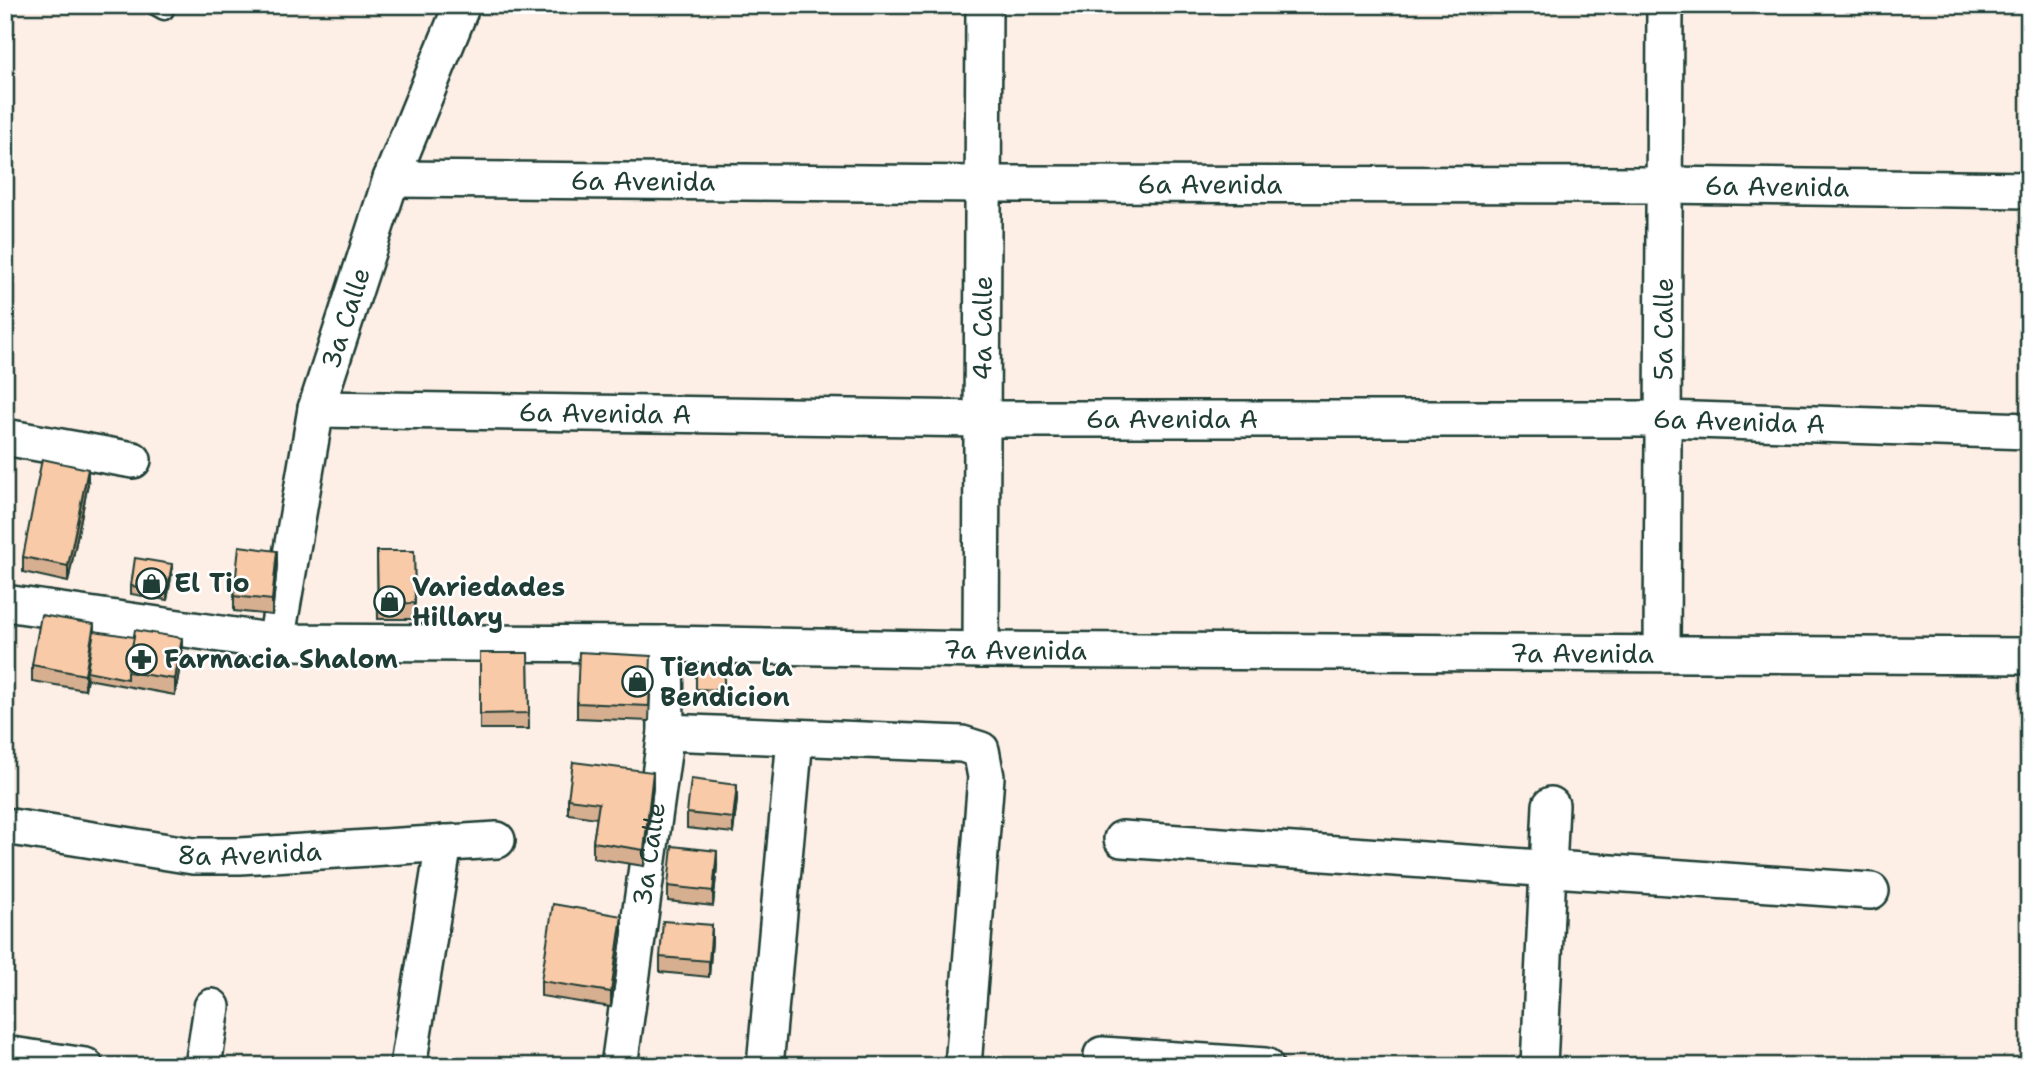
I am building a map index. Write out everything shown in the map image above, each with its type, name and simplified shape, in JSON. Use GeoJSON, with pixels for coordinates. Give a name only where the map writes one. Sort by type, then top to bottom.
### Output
{"type":"FeatureCollection","features":[{"type":"Feature","properties":{"kind":"street","name":"3a Calle"},"geometry":{"type":"LineString","coordinates":[[276,642],[316,409],[391,179],[462,5]]}},
{"type":"Feature","properties":{"kind":"street","name":"4a Calle"},"geometry":{"type":"LineString","coordinates":[[981,650],[984,5]]}},
{"type":"Feature","properties":{"kind":"street","name":"5a Calle"},"geometry":{"type":"LineString","coordinates":[[1662,653],[1665,5]]}},
{"type":"Feature","properties":{"kind":"street","name":"6a Avenida"},"geometry":{"type":"LineString","coordinates":[[391,179],[983,184],[1664,185],[2029,190]]}},
{"type":"Feature","properties":{"kind":"street","name":"6a Avenida A"},"geometry":{"type":"LineString","coordinates":[[316,409],[982,419],[1663,419],[2029,431]]}},
{"type":"Feature","properties":{"kind":"street"},"geometry":{"type":"LineString","coordinates":[[5,437],[133,460]]}},
{"type":"Feature","properties":{"kind":"street","name":"7a Avenida"},"geometry":{"type":"LineString","coordinates":[[5,603],[276,642],[665,644],[981,650],[2029,656]]}},
{"type":"Feature","properties":{"kind":"street","name":"3a Calle"},"geometry":{"type":"LineString","coordinates":[[619,1066],[666,732],[665,644]]}},
{"type":"Feature","properties":{"kind":"street"},"geometry":{"type":"LineString","coordinates":[[666,732],[962,744],[981,750],[986,777],[963,1066]]}},
{"type":"Feature","properties":{"kind":"street"},"geometry":{"type":"LineString","coordinates":[[765,1066],[795,738]]}},
{"type":"Feature","properties":{"kind":"street"},"geometry":{"type":"LineString","coordinates":[[1539,1066],[1552,805]]}},
{"type":"Feature","properties":{"kind":"street","name":"8a Avenida"},"geometry":{"type":"LineString","coordinates":[[5,826],[192,856],[240,856],[497,840]]}},
{"type":"Feature","properties":{"kind":"street"},"geometry":{"type":"LineString","coordinates":[[1122,839],[1871,891]]}},
{"type":"Feature","properties":{"kind":"street"},"geometry":{"type":"LineString","coordinates":[[408,1066],[443,843]]}},
{"type":"Feature","properties":{"kind":"street"},"geometry":{"type":"LineString","coordinates":[[203,1066],[212,1007]]}},
{"type":"Feature","properties":{"kind":"street"},"geometry":{"type":"LineString","coordinates":[[5,1054],[85,1066]]}},
{"type":"Feature","properties":{"kind":"street"},"geometry":{"type":"LineString","coordinates":[[1102,1055],[1265,1066]]}},
{"type":"Feature","properties":{"kind":"building"},"geometry":{"type":"Polygon","coordinates":[[[42,459],[88,469],[68,566],[23,557],[42,459]]]}},
{"type":"Feature","properties":{"kind":"building"},"geometry":{"type":"Polygon","coordinates":[[[239,546],[277,551],[272,600],[234,596],[239,546]]]}},
{"type":"Feature","properties":{"kind":"building"},"geometry":{"type":"Polygon","coordinates":[[[377,551],[414,551],[415,603],[378,604],[377,551]]]}},
{"type":"Feature","properties":{"kind":"building","name":"El Tio"},"geometry":{"type":"Polygon","coordinates":[[[135,558],[172,564],[167,592],[131,586],[135,558]]]}},
{"type":"Feature","properties":{"kind":"building"},"geometry":{"type":"Polygon","coordinates":[[[41,615],[94,624],[85,675],[32,665],[41,615]]]}},
{"type":"Feature","properties":{"kind":"building"},"geometry":{"type":"Polygon","coordinates":[[[135,630],[182,638],[175,679],[127,672],[135,630]]]}},
{"type":"Feature","properties":{"kind":"building"},"geometry":{"type":"Polygon","coordinates":[[[94,631],[134,637],[127,679],[87,671],[94,631]]]}},
{"type":"Feature","properties":{"kind":"building"},"geometry":{"type":"Polygon","coordinates":[[[579,652],[651,656],[649,706],[577,703],[579,652]]]}},
{"type":"Feature","properties":{"kind":"building"},"geometry":{"type":"Polygon","coordinates":[[[480,653],[528,653],[529,713],[480,714],[480,653]]]}},
{"type":"Feature","properties":{"kind":"building"},"geometry":{"type":"Polygon","coordinates":[[[696,664],[724,665],[724,690],[696,689],[696,664]]]}},
{"type":"Feature","properties":{"kind":"building"},"geometry":{"type":"Polygon","coordinates":[[[573,762],[653,772],[644,850],[593,842],[599,803],[568,799],[573,762]]]}},
{"type":"Feature","properties":{"kind":"building"},"geometry":{"type":"Polygon","coordinates":[[[691,779],[737,785],[733,818],[687,813],[691,779]]]}},
{"type":"Feature","properties":{"kind":"building"},"geometry":{"type":"Polygon","coordinates":[[[672,846],[717,851],[713,891],[668,886],[672,846]]]}},
{"type":"Feature","properties":{"kind":"building"},"geometry":{"type":"Polygon","coordinates":[[[553,904],[622,916],[611,992],[541,981],[553,904]]]}},
{"type":"Feature","properties":{"kind":"building"},"geometry":{"type":"Polygon","coordinates":[[[663,921],[712,925],[709,961],[660,957],[663,921]]]}},
{"type":"Feature","properties":{"kind":"place","name":"El Tio"},"geometry":{"type":"Point","coordinates":[151,583]}},
{"type":"Feature","properties":{"kind":"place","name":"Variedades Hillary"},"geometry":{"type":"Point","coordinates":[389,602]}},
{"type":"Feature","properties":{"kind":"place","name":"Farmacia Shalom"},"geometry":{"type":"Point","coordinates":[141,659]}},
{"type":"Feature","properties":{"kind":"place","name":"Tienda La Bendicion"},"geometry":{"type":"Point","coordinates":[637,682]}}]}
